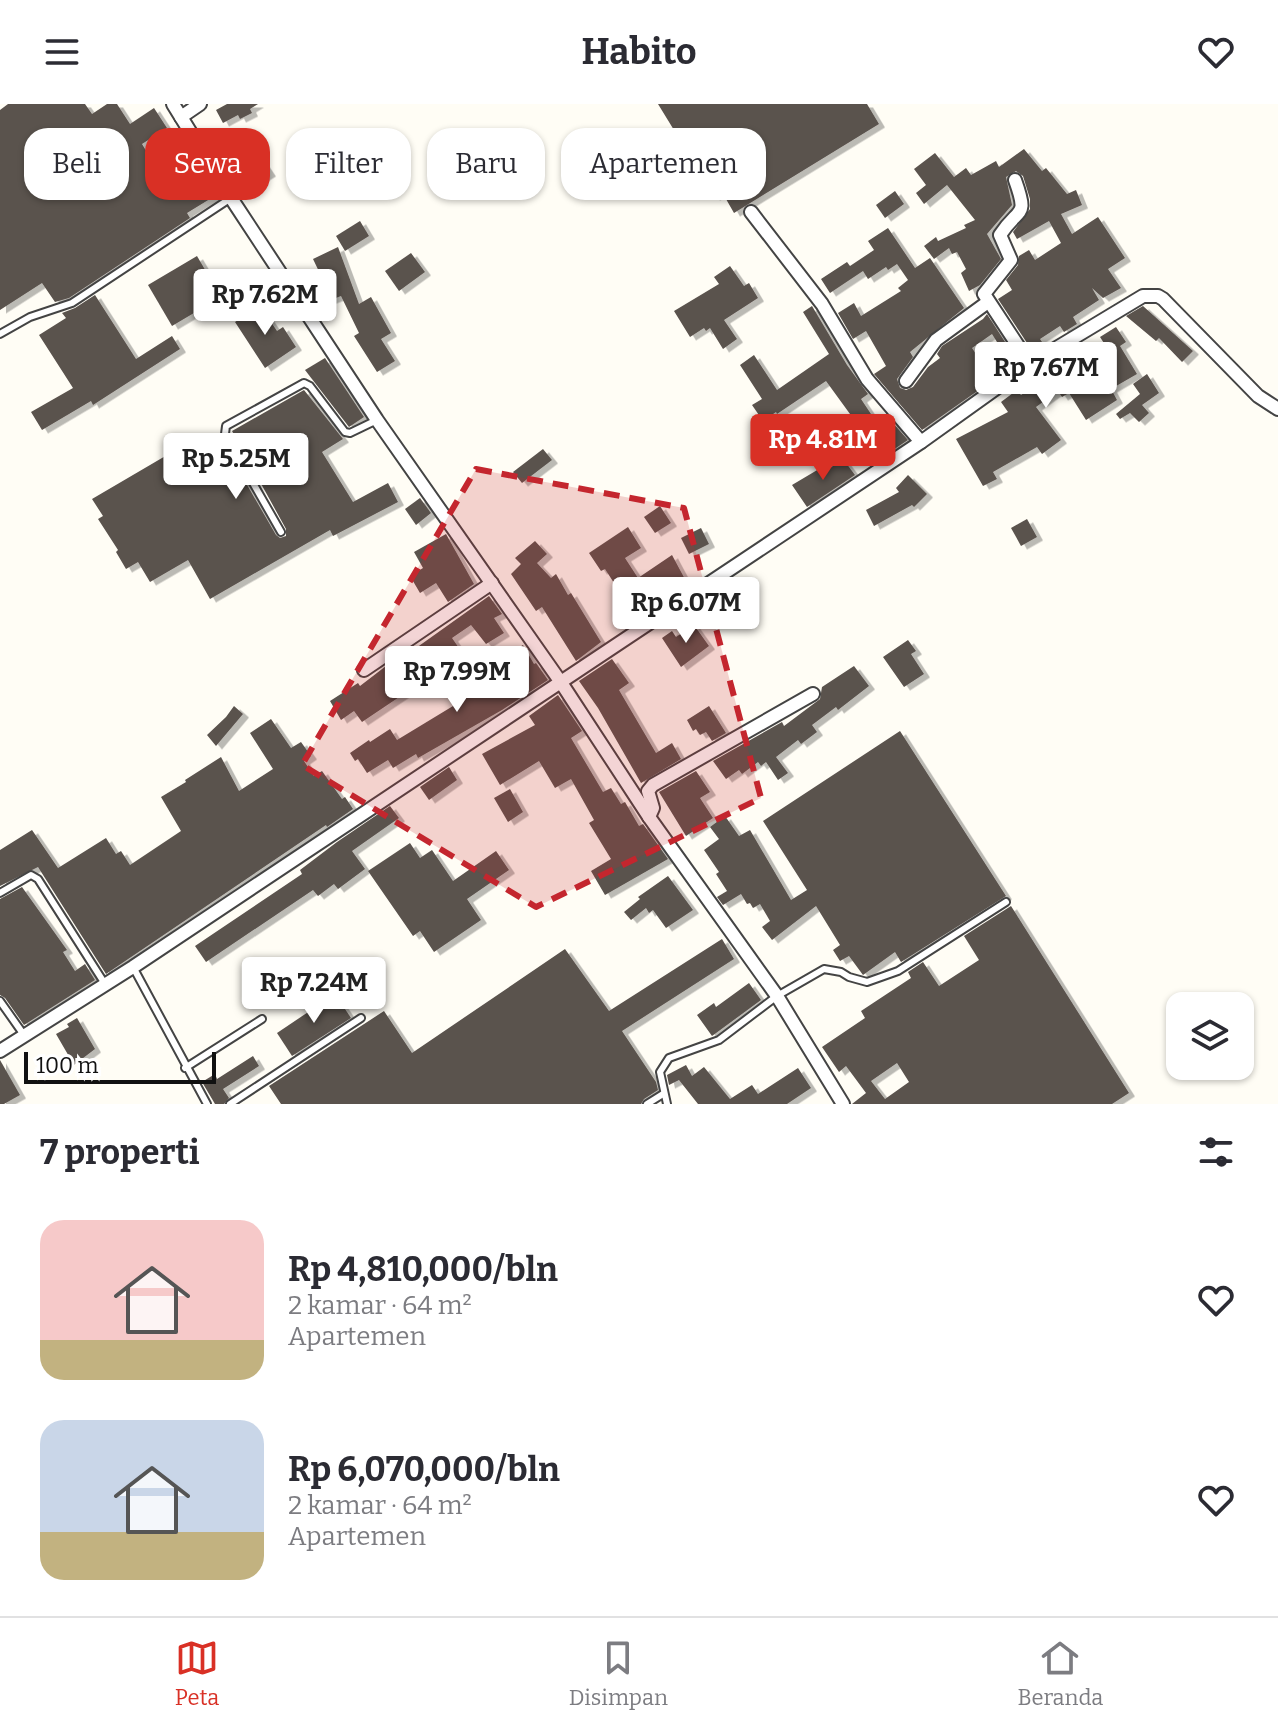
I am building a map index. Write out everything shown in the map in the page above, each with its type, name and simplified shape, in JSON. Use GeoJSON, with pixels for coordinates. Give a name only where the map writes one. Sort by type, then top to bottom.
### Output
{"type":"FeatureCollection","features":[{"type":"Feature","properties":{"kind":"street"},"geometry":{"type":"LineString","coordinates":[[173,104],[188,128]]}},
{"type":"Feature","properties":{"kind":"street"},"geometry":{"type":"LineString","coordinates":[[181,117],[200,104]]}},
{"type":"Feature","properties":{"kind":"street"},"geometry":{"type":"LineString","coordinates":[[1015,180],[1023,206],[1021,213],[1001,233],[1011,260],[984,290],[988,302],[1030,364]]}},
{"type":"Feature","properties":{"kind":"street"},"geometry":{"type":"LineString","coordinates":[[232,200],[377,420],[560,681],[649,817],[777,996],[843,1104]]}},
{"type":"Feature","properties":{"kind":"street"},"geometry":{"type":"LineString","coordinates":[[751,212],[822,304],[867,379],[921,442]]}},
{"type":"Feature","properties":{"kind":"street"},"geometry":{"type":"LineString","coordinates":[[0,1051],[133,967],[921,442],[1030,364],[1136,299],[1158,296],[1258,396],[1278,409]]}},
{"type":"Feature","properties":{"kind":"street"},"geometry":{"type":"LineString","coordinates":[[906,381],[936,340],[988,302]]}},
{"type":"Feature","properties":{"kind":"street"},"geometry":{"type":"LineString","coordinates":[[364,670],[492,583]]}},
{"type":"Feature","properties":{"kind":"street"},"geometry":{"type":"LineString","coordinates":[[649,817],[653,808],[648,791],[657,782],[813,694]]}},
{"type":"Feature","properties":{"kind":"lane"},"geometry":{"type":"LineString","coordinates":[[0,334],[30,317],[72,303],[228,200]]}},
{"type":"Feature","properties":{"kind":"lane"},"geometry":{"type":"LineString","coordinates":[[281,532],[225,434],[226,426],[304,383],[310,386],[345,432],[350,433],[377,420]]}},
{"type":"Feature","properties":{"kind":"lane"},"geometry":{"type":"LineString","coordinates":[[0,893],[28,876],[34,876],[105,984]]}},
{"type":"Feature","properties":{"kind":"lane"},"geometry":{"type":"LineString","coordinates":[[667,1104],[660,1072],[669,1058],[719,1040],[777,996],[824,969],[833,969],[867,982],[898,971],[1006,902]]}},
{"type":"Feature","properties":{"kind":"lane"},"geometry":{"type":"LineString","coordinates":[[133,967],[207,1104]]}},
{"type":"Feature","properties":{"kind":"lane"},"geometry":{"type":"LineString","coordinates":[[0,1001],[24,1035]]}},
{"type":"Feature","properties":{"kind":"lane"},"geometry":{"type":"LineString","coordinates":[[230,1104],[361,1018]]}},
{"type":"Feature","properties":{"kind":"lane"},"geometry":{"type":"LineString","coordinates":[[185,1068],[262,1019]]}},
{"type":"Feature","properties":{"kind":"lane"},"geometry":{"type":"LineString","coordinates":[[647,1104],[663,1094]]}},
{"type":"Feature","properties":{"kind":"highlighted area"},"geometry":{"type":"Polygon","coordinates":[[[476,469],[684,508],[761,798],[536,907],[302,765],[476,469]]]}},
{"type":"Feature","properties":{"kind":"building"},"geometry":{"type":"Polygon","coordinates":[[[8,104],[85,104],[92,114],[107,104],[117,104],[130,124],[154,108],[167,128],[145,128],[145,142],[142,144],[145,149],[145,200],[208,200],[187,213],[190,218],[69,298],[55,302],[42,283],[0,310],[0,110],[8,104]]]}},
{"type":"Feature","properties":{"kind":"building"},"geometry":{"type":"Polygon","coordinates":[[[227,104],[258,104],[250,109],[252,113],[240,119],[238,115],[223,123],[216,110],[227,104]]]}},
{"type":"Feature","properties":{"kind":"building"},"geometry":{"type":"Polygon","coordinates":[[[658,104],[867,104],[879,124],[766,193],[766,128],[673,128],[658,104]]]}},
{"type":"Feature","properties":{"kind":"building"},"geometry":{"type":"Polygon","coordinates":[[[1024,149],[1042,171],[1046,168],[1067,194],[1076,190],[1082,205],[1061,214],[1072,234],[1098,217],[1125,258],[1108,269],[1121,288],[1103,298],[1092,288],[1099,300],[1073,317],[1077,324],[1064,332],[1060,326],[1040,339],[1044,345],[1033,352],[998,299],[1012,290],[1006,280],[1018,265],[1019,256],[1029,250],[1035,260],[1061,243],[1049,221],[1017,239],[1013,232],[1030,209],[1023,176],[1016,171],[1006,177],[1012,205],[987,234],[1001,259],[980,285],[969,291],[961,273],[966,269],[957,252],[952,254],[949,248],[934,259],[924,246],[936,237],[938,241],[966,228],[964,225],[975,220],[947,185],[924,204],[916,193],[926,185],[914,169],[935,153],[954,177],[966,168],[971,175],[996,161],[999,167],[1024,149]]]}},
{"type":"Feature","properties":{"kind":"building"},"geometry":{"type":"Polygon","coordinates":[[[895,191],[904,204],[885,218],[876,205],[895,191]]]}},
{"type":"Feature","properties":{"kind":"building"},"geometry":{"type":"Polygon","coordinates":[[[727,200],[755,200],[734,213],[727,200]]]}},
{"type":"Feature","properties":{"kind":"building"},"geometry":{"type":"Polygon","coordinates":[[[360,221],[369,236],[345,251],[336,236],[360,221]]]}},
{"type":"Feature","properties":{"kind":"building"},"geometry":{"type":"Polygon","coordinates":[[[888,228],[915,268],[930,258],[964,308],[910,352],[913,357],[897,379],[900,388],[906,390],[913,387],[928,367],[940,358],[937,354],[942,346],[987,314],[1018,362],[1012,366],[992,334],[972,348],[993,380],[922,430],[874,374],[886,366],[866,331],[853,339],[838,313],[854,303],[861,316],[901,291],[898,288],[908,280],[897,264],[868,279],[863,271],[830,293],[821,279],[847,262],[850,266],[874,250],[868,241],[888,228]]]}},
{"type":"Feature","properties":{"kind":"building"},"geometry":{"type":"Polygon","coordinates":[[[338,247],[359,304],[371,297],[391,333],[381,339],[395,361],[377,372],[354,336],[359,333],[341,296],[323,303],[316,287],[325,284],[313,259],[338,247]]]}},
{"type":"Feature","properties":{"kind":"building"},"geometry":{"type":"Polygon","coordinates":[[[411,253],[425,272],[399,291],[385,271],[411,253]]]}},
{"type":"Feature","properties":{"kind":"building"},"geometry":{"type":"Polygon","coordinates":[[[197,256],[221,297],[172,326],[148,285],[197,256]]]}},
{"type":"Feature","properties":{"kind":"building"},"geometry":{"type":"Polygon","coordinates":[[[730,266],[744,286],[749,283],[758,298],[724,320],[737,339],[723,349],[710,328],[706,331],[704,328],[690,337],[674,311],[719,284],[714,277],[730,266]]]}},
{"type":"Feature","properties":{"kind":"building"},"geometry":{"type":"Polygon","coordinates":[[[95,295],[136,359],[172,336],[180,349],[93,405],[91,401],[42,430],[31,412],[73,388],[39,335],[66,318],[62,313],[95,295]]]}},
{"type":"Feature","properties":{"kind":"building"},"geometry":{"type":"Polygon","coordinates":[[[260,306],[277,331],[283,327],[296,347],[265,368],[235,322],[260,306]]]}},
{"type":"Feature","properties":{"kind":"building"},"geometry":{"type":"Polygon","coordinates":[[[812,306],[868,394],[861,399],[881,429],[892,422],[908,440],[872,464],[856,441],[840,452],[834,442],[858,425],[826,381],[763,421],[752,405],[762,399],[740,365],[754,355],[777,390],[829,354],[803,312],[812,306]]]}},
{"type":"Feature","properties":{"kind":"building"},"geometry":{"type":"Polygon","coordinates":[[[1143,306],[1193,351],[1182,362],[1159,338],[1156,341],[1126,316],[1143,306]]]}},
{"type":"Feature","properties":{"kind":"building"},"geometry":{"type":"Polygon","coordinates":[[[1116,327],[1126,342],[1120,346],[1137,374],[1111,389],[1117,400],[1086,420],[1069,393],[1062,397],[1058,391],[1036,407],[1061,440],[1042,454],[1037,447],[993,472],[997,479],[983,486],[956,439],[1008,412],[1001,402],[1017,390],[1021,395],[1084,356],[1090,366],[1111,354],[1100,337],[1116,327]]]}},
{"type":"Feature","properties":{"kind":"building"},"geometry":{"type":"Polygon","coordinates":[[[325,358],[364,417],[349,427],[305,370],[325,358]]]}},
{"type":"Feature","properties":{"kind":"building"},"geometry":{"type":"Polygon","coordinates":[[[1147,374],[1159,393],[1142,405],[1149,413],[1139,422],[1130,413],[1120,419],[1116,414],[1140,394],[1133,384],[1147,374]]]}},
{"type":"Feature","properties":{"kind":"building"},"geometry":{"type":"Polygon","coordinates":[[[304,390],[343,439],[322,452],[353,502],[388,483],[398,502],[333,536],[330,530],[210,599],[188,560],[150,582],[138,562],[126,569],[98,519],[103,516],[92,499],[191,441],[202,458],[224,445],[276,535],[280,538],[286,536],[286,529],[232,431],[304,390]]]}},
{"type":"Feature","properties":{"kind":"building"},"geometry":{"type":"Polygon","coordinates":[[[543,449],[552,460],[522,483],[513,472],[543,449]]]}},
{"type":"Feature","properties":{"kind":"building"},"geometry":{"type":"Polygon","coordinates":[[[843,459],[855,475],[807,507],[792,485],[824,466],[827,470],[843,459]]]}},
{"type":"Feature","properties":{"kind":"building"},"geometry":{"type":"Polygon","coordinates":[[[908,475],[927,494],[914,507],[912,505],[874,526],[866,510],[899,492],[896,488],[908,475]]]}},
{"type":"Feature","properties":{"kind":"building"},"geometry":{"type":"Polygon","coordinates":[[[420,498],[431,513],[416,525],[405,509],[420,498]]]}},
{"type":"Feature","properties":{"kind":"building"},"geometry":{"type":"Polygon","coordinates":[[[660,506],[671,523],[655,533],[644,517],[660,506]]]}},
{"type":"Feature","properties":{"kind":"building"},"geometry":{"type":"Polygon","coordinates":[[[1027,519],[1037,537],[1021,546],[1011,528],[1027,519]]]}},
{"type":"Feature","properties":{"kind":"building"},"geometry":{"type":"Polygon","coordinates":[[[628,527],[641,548],[625,558],[638,578],[672,555],[687,583],[671,592],[669,588],[634,614],[605,569],[601,571],[589,553],[628,527]]]}},
{"type":"Feature","properties":{"kind":"building"},"geometry":{"type":"Polygon","coordinates":[[[701,528],[709,544],[689,554],[681,538],[701,528]]]}},
{"type":"Feature","properties":{"kind":"building"},"geometry":{"type":"Polygon","coordinates":[[[446,534],[474,584],[448,602],[436,583],[420,593],[410,576],[423,568],[414,552],[446,534]]]}},
{"type":"Feature","properties":{"kind":"building"},"geometry":{"type":"Polygon","coordinates":[[[535,541],[547,554],[537,563],[551,578],[556,574],[601,642],[576,661],[542,607],[536,611],[511,574],[521,564],[515,558],[535,541]]]}},
{"type":"Feature","properties":{"kind":"building"},"geometry":{"type":"Polygon","coordinates":[[[489,596],[502,614],[494,618],[504,633],[486,644],[471,625],[452,638],[461,651],[434,670],[439,676],[423,688],[420,683],[362,722],[354,711],[341,720],[330,701],[358,683],[360,686],[386,666],[388,668],[489,596]]]}},
{"type":"Feature","properties":{"kind":"building"},"geometry":{"type":"Polygon","coordinates":[[[694,625],[709,646],[681,667],[662,638],[672,631],[676,637],[694,625]]]}},
{"type":"Feature","properties":{"kind":"building"},"geometry":{"type":"Polygon","coordinates":[[[908,640],[916,651],[911,654],[924,674],[904,687],[883,657],[908,640]]]}},
{"type":"Feature","properties":{"kind":"building"},"geometry":{"type":"Polygon","coordinates":[[[523,645],[548,680],[418,758],[416,754],[393,768],[388,760],[367,773],[358,759],[355,761],[350,753],[369,740],[390,729],[397,740],[458,703],[467,696],[460,682],[481,669],[493,686],[511,675],[501,658],[523,645]]]}},
{"type":"Feature","properties":{"kind":"building"},"geometry":{"type":"Polygon","coordinates":[[[612,659],[629,683],[619,690],[656,753],[672,743],[681,759],[641,783],[579,681],[612,659]]]}},
{"type":"Feature","properties":{"kind":"building"},"geometry":{"type":"Polygon","coordinates":[[[854,666],[869,686],[812,725],[817,732],[801,744],[798,740],[776,757],[788,773],[778,780],[766,762],[761,766],[758,762],[742,774],[739,770],[726,779],[713,761],[782,722],[784,726],[820,699],[822,687],[854,666]]]}},
{"type":"Feature","properties":{"kind":"building"},"geometry":{"type":"Polygon","coordinates":[[[558,695],[582,731],[571,738],[603,792],[611,788],[621,804],[625,802],[639,826],[643,824],[668,859],[605,895],[591,871],[611,859],[589,823],[594,820],[571,779],[555,788],[539,761],[500,785],[482,754],[535,725],[529,716],[558,695]]]}},
{"type":"Feature","properties":{"kind":"building"},"geometry":{"type":"Polygon","coordinates":[[[234,706],[243,714],[216,746],[207,735],[234,706]]]}},
{"type":"Feature","properties":{"kind":"building"},"geometry":{"type":"Polygon","coordinates":[[[709,706],[726,733],[712,741],[706,732],[700,735],[696,729],[693,731],[687,720],[709,706]]]}},
{"type":"Feature","properties":{"kind":"building"},"geometry":{"type":"Polygon","coordinates":[[[271,719],[291,748],[301,742],[311,756],[304,761],[314,776],[322,771],[353,809],[106,974],[38,867],[0,886],[0,850],[32,830],[58,868],[106,838],[116,854],[121,851],[130,865],[181,831],[161,797],[185,780],[221,757],[239,791],[273,769],[250,733],[271,719]]]}},
{"type":"Feature","properties":{"kind":"building"},"geometry":{"type":"Polygon","coordinates":[[[900,731],[1006,896],[901,962],[895,952],[863,975],[849,956],[840,961],[833,950],[840,945],[816,906],[772,940],[762,927],[770,921],[760,904],[753,908],[741,894],[723,905],[717,897],[727,891],[704,850],[719,839],[710,827],[725,816],[739,836],[750,830],[791,900],[807,890],[763,821],[900,731]]]}},
{"type":"Feature","properties":{"kind":"building"},"geometry":{"type":"Polygon","coordinates":[[[449,767],[457,780],[429,800],[420,787],[449,767]]]}},
{"type":"Feature","properties":{"kind":"building"},"geometry":{"type":"Polygon","coordinates":[[[696,771],[710,792],[700,798],[713,818],[686,836],[659,792],[696,771]]]}},
{"type":"Feature","properties":{"kind":"building"},"geometry":{"type":"Polygon","coordinates":[[[510,789],[523,812],[508,822],[494,798],[510,789]]]}},
{"type":"Feature","properties":{"kind":"building"},"geometry":{"type":"Polygon","coordinates":[[[390,806],[399,818],[352,851],[365,869],[338,889],[334,884],[318,896],[313,890],[206,962],[195,946],[302,874],[300,870],[390,806]]]}},
{"type":"Feature","properties":{"kind":"building"},"geometry":{"type":"Polygon","coordinates":[[[410,843],[420,858],[432,850],[453,881],[496,851],[509,870],[467,899],[481,920],[434,952],[420,931],[413,936],[368,871],[410,843]]]}},
{"type":"Feature","properties":{"kind":"building"},"geometry":{"type":"Polygon","coordinates":[[[668,876],[693,910],[666,928],[653,910],[649,913],[646,908],[631,920],[624,912],[640,899],[638,897],[668,876]]]}},
{"type":"Feature","properties":{"kind":"building"},"geometry":{"type":"Polygon","coordinates":[[[22,887],[67,950],[63,952],[75,971],[85,964],[95,980],[24,1025],[0,995],[0,899],[22,887]]]}},
{"type":"Feature","properties":{"kind":"building"},"geometry":{"type":"Polygon","coordinates":[[[1011,906],[1129,1093],[1112,1104],[852,1104],[866,1093],[846,1066],[839,1072],[822,1047],[865,1018],[861,1011],[911,978],[908,972],[923,962],[939,986],[979,960],[964,936],[1011,906]],[[897,1063],[871,1081],[885,1099],[909,1082],[897,1063]]]}},
{"type":"Feature","properties":{"kind":"building"},"geometry":{"type":"Polygon","coordinates":[[[722,939],[734,959],[622,1031],[656,1082],[658,1090],[641,1104],[281,1104],[269,1086],[384,1011],[412,1053],[565,949],[609,1011],[722,939]]]}},
{"type":"Feature","properties":{"kind":"building"},"geometry":{"type":"Polygon","coordinates":[[[749,983],[761,1000],[712,1036],[697,1015],[714,1003],[716,1007],[749,983]]]}},
{"type":"Feature","properties":{"kind":"building"},"geometry":{"type":"Polygon","coordinates":[[[335,994],[351,1018],[292,1056],[277,1033],[335,994]]]}},
{"type":"Feature","properties":{"kind":"building"},"geometry":{"type":"Polygon","coordinates":[[[77,1018],[95,1049],[74,1065],[56,1034],[77,1018]]]}},
{"type":"Feature","properties":{"kind":"building"},"geometry":{"type":"Polygon","coordinates":[[[253,1056],[259,1066],[223,1089],[229,1098],[224,1104],[215,1104],[202,1082],[215,1074],[217,1079],[253,1056]]]}},
{"type":"Feature","properties":{"kind":"building"},"geometry":{"type":"Polygon","coordinates":[[[0,1060],[20,1095],[4,1104],[0,1104],[0,1060]]]}},
{"type":"Feature","properties":{"kind":"building"},"geometry":{"type":"Polygon","coordinates":[[[686,1065],[692,1076],[704,1067],[730,1099],[752,1085],[758,1094],[798,1068],[811,1088],[787,1104],[698,1104],[679,1080],[669,1085],[667,1075],[686,1065]]]}}]}
